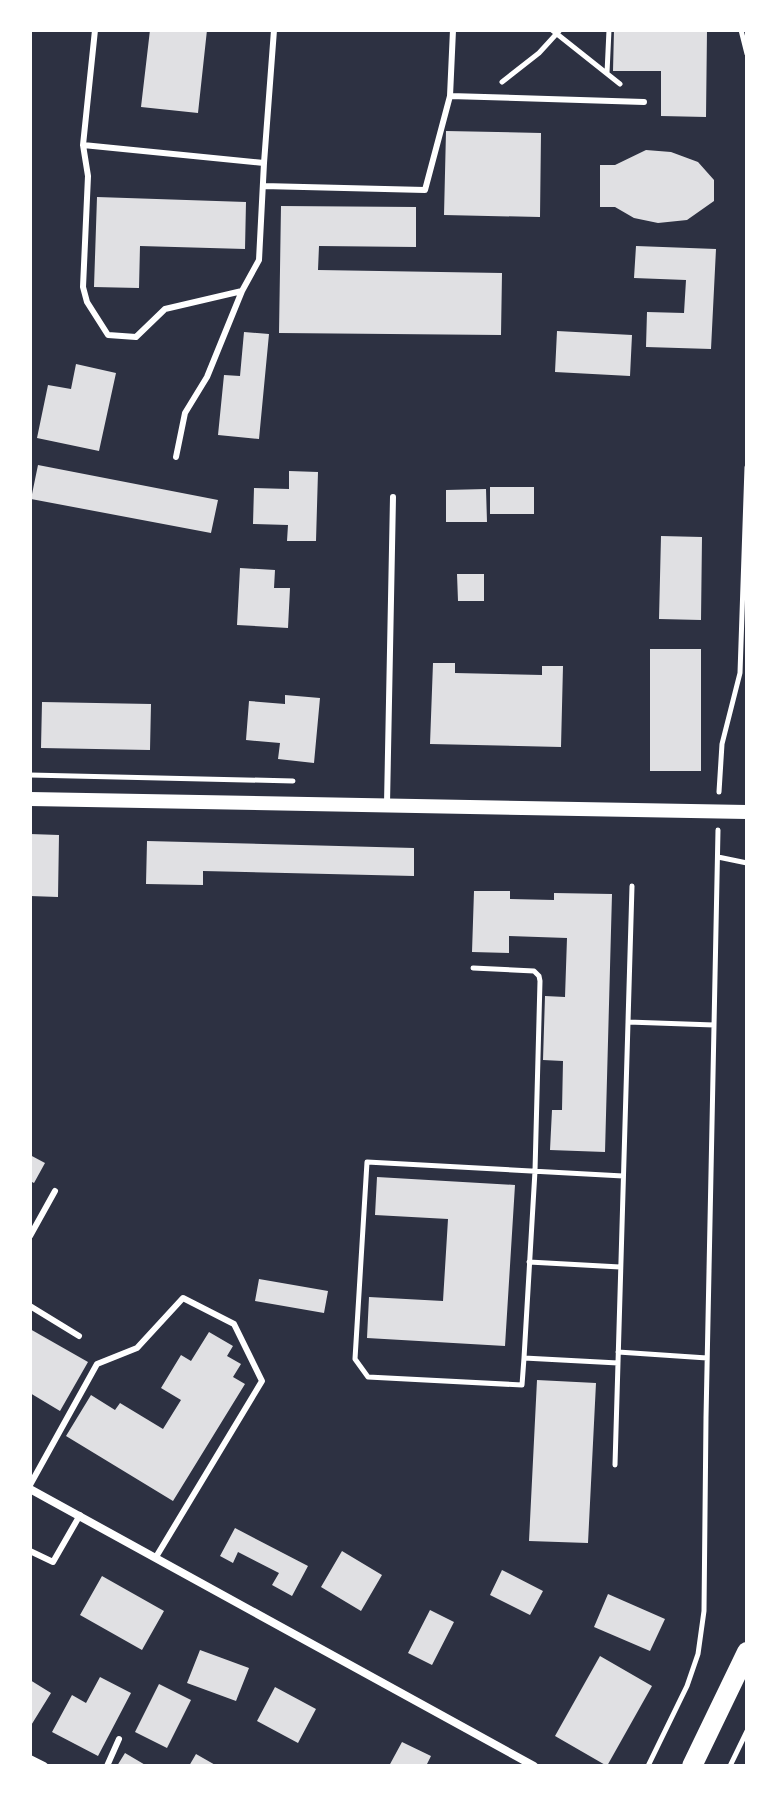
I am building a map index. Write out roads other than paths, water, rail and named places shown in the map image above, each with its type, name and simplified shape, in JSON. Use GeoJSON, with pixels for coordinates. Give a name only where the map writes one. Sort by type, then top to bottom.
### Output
{"type":"FeatureCollection","features":[{"type":"Feature","properties":{"kind":"main road"},"geometry":{"type":"LineString","coordinates":[[692,1766],[747,1652]]}},
{"type":"Feature","properties":{"kind":"street"},"geometry":{"type":"LineString","coordinates":[[30,799],[747,812]]}},
{"type":"Feature","properties":{"kind":"street"},"geometry":{"type":"LineString","coordinates":[[30,1487],[534,1766]]}},
{"type":"Feature","properties":{"kind":"street"},"geometry":{"type":"LineString","coordinates":[[30,1759],[44,1766]]}},
{"type":"Feature","properties":{"kind":"lane"},"geometry":{"type":"LineString","coordinates":[[95,30],[83,145],[88,176],[83,287],[87,302],[108,335],[136,337],[165,309],[242,291]]}},
{"type":"Feature","properties":{"kind":"lane"},"geometry":{"type":"LineString","coordinates":[[176,457],[185,413],[207,377],[242,291],[259,260],[274,30]]}},
{"type":"Feature","properties":{"kind":"lane"},"geometry":{"type":"LineString","coordinates":[[263,186],[425,190],[450,96],[453,30]]}},
{"type":"Feature","properties":{"kind":"lane"},"geometry":{"type":"LineString","coordinates":[[450,96],[644,102]]}},
{"type":"Feature","properties":{"kind":"lane"},"geometry":{"type":"LineString","coordinates":[[83,145],[264,163]]}},
{"type":"Feature","properties":{"kind":"lane"},"geometry":{"type":"LineString","coordinates":[[387,804],[393,497]]}},
{"type":"Feature","properties":{"kind":"lane"},"geometry":{"type":"LineString","coordinates":[[30,1236],[55,1191]]}},
{"type":"Feature","properties":{"kind":"lane"},"geometry":{"type":"LineString","coordinates":[[30,1487],[97,1364],[137,1348],[183,1298],[234,1324],[262,1381],[156,1557]]}},
{"type":"Feature","properties":{"kind":"lane"},"geometry":{"type":"LineString","coordinates":[[30,1306],[79,1336]]}},
{"type":"Feature","properties":{"kind":"lane"},"geometry":{"type":"LineString","coordinates":[[30,1551],[53,1562],[80,1515]]}},
{"type":"Feature","properties":{"kind":"lane"},"geometry":{"type":"LineString","coordinates":[[107,1766],[119,1739]]}}]}
